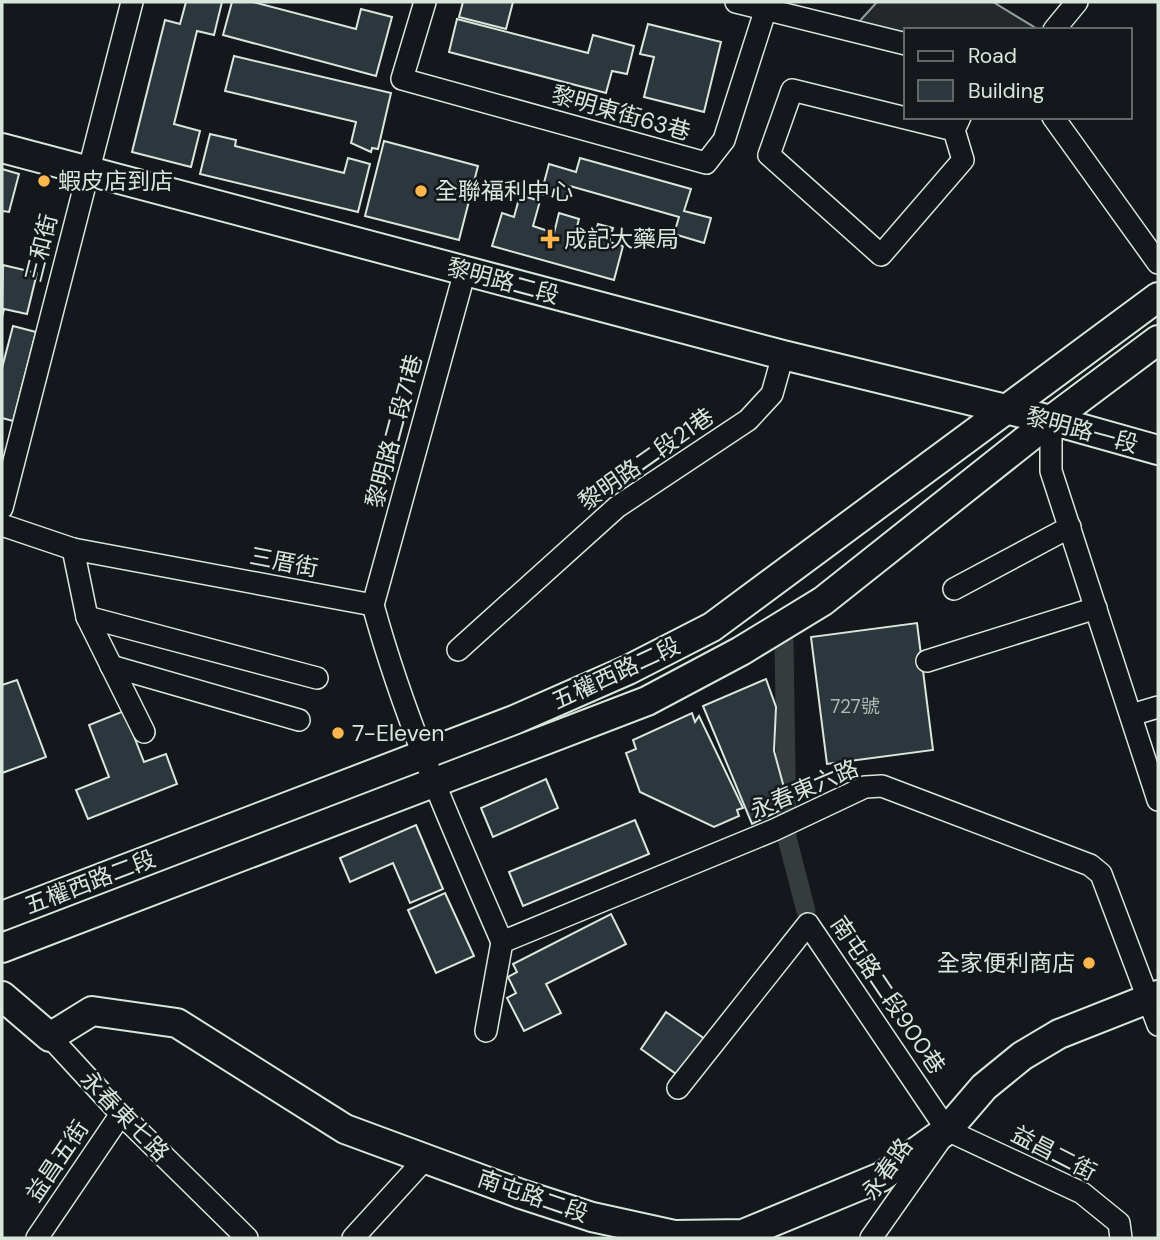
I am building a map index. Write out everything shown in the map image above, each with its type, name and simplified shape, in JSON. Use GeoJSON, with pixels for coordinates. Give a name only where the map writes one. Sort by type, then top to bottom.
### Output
{"type":"FeatureCollection","features":[{"type":"Feature","properties":{"kind":"main road","name":"黎明路二段"},"geometry":{"type":"LineString","coordinates":[[2,148],[783,355],[1006,409]]}},
{"type":"Feature","properties":{"kind":"main road","name":"五權西路二段"},"geometry":{"type":"LineString","coordinates":[[2,916],[422,756],[628,670],[712,626],[1158,297]]}},
{"type":"Feature","properties":{"kind":"main road","name":"五權西路二段"},"geometry":{"type":"LineString","coordinates":[[2,948],[647,701],[741,652],[823,601],[1051,420],[1158,340]]}},
{"type":"Feature","properties":{"kind":"main road","name":"黎明路一段"},"geometry":{"type":"LineString","coordinates":[[1006,409],[1158,450]]}},
{"type":"Feature","properties":{"kind":"main road","name":"永春東七路"},"geometry":{"type":"LineString","coordinates":[[2,996],[50,1037]]}},
{"type":"Feature","properties":{"kind":"main road","name":"南屯路二段"},"geometry":{"type":"LineString","coordinates":[[50,1037],[92,1011],[177,1023],[345,1129],[592,1217],[674,1235],[743,1234],[881,1177],[947,1130],[984,1087],[1022,1056],[1059,1034],[1153,997]]}},
{"type":"Feature","properties":{"kind":"street","name":"三和街"},"geometry":{"type":"LineString","coordinates":[[2,508],[132,2]]}},
{"type":"Feature","properties":{"kind":"street","name":"黎明東街63巷"},"geometry":{"type":"LineString","coordinates":[[425,2],[402,79],[706,163],[724,140],[767,5]]}},
{"type":"Feature","properties":{"kind":"street"},"geometry":{"type":"LineString","coordinates":[[736,2],[767,5],[904,43]]}},
{"type":"Feature","properties":{"kind":"street"},"geometry":{"type":"LineString","coordinates":[[1056,28],[1077,2]]}},
{"type":"Feature","properties":{"kind":"street"},"geometry":{"type":"LineString","coordinates":[[904,113],[792,90],[769,155],[881,256],[963,160],[957,124],[933,119]]}},
{"type":"Feature","properties":{"kind":"street"},"geometry":{"type":"LineString","coordinates":[[1053,119],[1158,264]]}},
{"type":"Feature","properties":{"kind":"street","name":"黎明路二段71巷"},"geometry":{"type":"LineString","coordinates":[[373,605],[465,271]]}},
{"type":"Feature","properties":{"kind":"street","name":"黎明路二段21巷"},"geometry":{"type":"LineString","coordinates":[[458,650],[617,507],[748,420],[772,394],[783,355]]}},
{"type":"Feature","properties":{"kind":"street"},"geometry":{"type":"LineString","coordinates":[[1051,420],[1051,471],[1158,800]]}},
{"type":"Feature","properties":{"kind":"street","name":"三厝街"},"geometry":{"type":"LineString","coordinates":[[2,525],[73,549],[373,605]]}},
{"type":"Feature","properties":{"kind":"street"},"geometry":{"type":"LineString","coordinates":[[954,589],[1070,527]]}},
{"type":"Feature","properties":{"kind":"street"},"geometry":{"type":"LineString","coordinates":[[73,549],[87,617],[144,732]]}},
{"type":"Feature","properties":{"kind":"street"},"geometry":{"type":"LineString","coordinates":[[373,605],[392,677],[422,756],[502,942],[486,1031]]}},
{"type":"Feature","properties":{"kind":"street"},"geometry":{"type":"LineString","coordinates":[[928,661],[1097,608]]}},
{"type":"Feature","properties":{"kind":"street"},"geometry":{"type":"LineString","coordinates":[[87,617],[317,677]]}},
{"type":"Feature","properties":{"kind":"street"},"geometry":{"type":"LineString","coordinates":[[111,666],[299,720]]}},
{"type":"Feature","properties":{"kind":"street"},"geometry":{"type":"LineString","coordinates":[[1131,715],[1158,707]]}},
{"type":"Feature","properties":{"kind":"street","name":"永春東六路"},"geometry":{"type":"LineString","coordinates":[[502,942],[774,831],[865,787],[883,786],[1090,865],[1101,874],[1153,997],[1158,1025]]}},
{"type":"Feature","properties":{"kind":"street","name":"南屯路二段900巷"},"geometry":{"type":"LineString","coordinates":[[678,1088],[808,923],[947,1130]]}},
{"type":"Feature","properties":{"kind":"street","name":"永春東七路"},"geometry":{"type":"LineString","coordinates":[[50,1037],[121,1114],[247,1238]]}},
{"type":"Feature","properties":{"kind":"street","name":"益昌五街"},"geometry":{"type":"LineString","coordinates":[[37,1238],[121,1114]]}},
{"type":"Feature","properties":{"kind":"street","name":"永春路"},"geometry":{"type":"LineString","coordinates":[[871,1238],[947,1130]]}},
{"type":"Feature","properties":{"kind":"street","name":"益昌二街"},"geometry":{"type":"LineString","coordinates":[[947,1130],[1082,1193],[1119,1223],[1121,1238]]}},
{"type":"Feature","properties":{"kind":"street"},"geometry":{"type":"LineString","coordinates":[[353,1238],[426,1158]]}},
{"type":"Feature","properties":{"kind":"shaded area"},"geometry":{"type":"Polygon","coordinates":[[[877,2],[993,2],[1036,28],[904,28],[904,36],[857,24],[877,2]]]}},
{"type":"Feature","properties":{"kind":"building"},"geometry":{"type":"Polygon","coordinates":[[[186,2],[222,2],[214,35],[197,31],[174,124],[200,131],[191,167],[132,152],[165,20],[180,24],[186,2]]]}},
{"type":"Feature","properties":{"kind":"building"},"geometry":{"type":"Polygon","coordinates":[[[232,2],[253,2],[356,29],[361,9],[392,17],[376,76],[223,35],[232,2]]]}},
{"type":"Feature","properties":{"kind":"building"},"geometry":{"type":"Polygon","coordinates":[[[463,2],[513,2],[506,29],[459,17],[463,2]]]}},
{"type":"Feature","properties":{"kind":"building"},"geometry":{"type":"Polygon","coordinates":[[[457,19],[588,53],[593,35],[634,46],[627,74],[612,71],[606,93],[449,52],[457,19]]]}},
{"type":"Feature","properties":{"kind":"building"},"geometry":{"type":"Polygon","coordinates":[[[648,24],[721,42],[704,112],[644,97],[654,57],[640,54],[648,24]]]}},
{"type":"Feature","properties":{"kind":"building"},"geometry":{"type":"Polygon","coordinates":[[[234,56],[391,93],[378,149],[372,148],[371,152],[351,143],[356,122],[225,91],[234,56]]]}},
{"type":"Feature","properties":{"kind":"building"},"geometry":{"type":"Polygon","coordinates":[[[210,134],[236,140],[235,146],[344,173],[348,158],[370,164],[358,212],[200,174],[210,134]]]}},
{"type":"Feature","properties":{"kind":"building","name":"全聯福利中心"},"geometry":{"type":"Polygon","coordinates":[[[384,141],[478,166],[459,240],[365,216],[384,141]]]}},
{"type":"Feature","properties":{"kind":"building"},"geometry":{"type":"Polygon","coordinates":[[[580,158],[691,189],[684,211],[711,218],[704,243],[674,234],[679,217],[570,186],[566,201],[541,194],[549,164],[576,172],[580,158]]]}},
{"type":"Feature","properties":{"kind":"building"},"geometry":{"type":"Polygon","coordinates":[[[2,169],[19,174],[9,212],[2,211],[2,169]]]}},
{"type":"Feature","properties":{"kind":"building"},"geometry":{"type":"Polygon","coordinates":[[[520,195],[540,201],[533,226],[554,233],[559,213],[579,219],[574,238],[592,244],[598,224],[613,228],[609,242],[623,246],[614,280],[492,246],[502,213],[514,217],[520,195]]]}},
{"type":"Feature","properties":{"kind":"building"},"geometry":{"type":"Polygon","coordinates":[[[3,265],[37,273],[27,314],[4,309],[2,318],[3,265]]]}},
{"type":"Feature","properties":{"kind":"building"},"geometry":{"type":"Polygon","coordinates":[[[13,326],[36,332],[13,421],[2,418],[2,368],[13,326]]]}},
{"type":"Feature","properties":{"kind":"building"},"geometry":{"type":"Polygon","coordinates":[[[917,623],[933,750],[827,764],[811,637],[917,623]]]}},
{"type":"Feature","properties":{"kind":"building"},"geometry":{"type":"Polygon","coordinates":[[[766,679],[776,707],[774,751],[789,806],[752,824],[703,706],[766,679]]]}},
{"type":"Feature","properties":{"kind":"building"},"geometry":{"type":"Polygon","coordinates":[[[17,680],[46,757],[2,773],[2,685],[17,680]]]}},
{"type":"Feature","properties":{"kind":"building"},"geometry":{"type":"Polygon","coordinates":[[[124,711],[144,762],[166,754],[177,784],[88,819],[76,790],[109,777],[89,725],[124,711]]]}},
{"type":"Feature","properties":{"kind":"building"},"geometry":{"type":"Polygon","coordinates":[[[692,713],[695,722],[699,716],[743,808],[737,810],[739,816],[714,827],[640,792],[626,753],[636,749],[633,740],[692,713]]]}},
{"type":"Feature","properties":{"kind":"building"},"geometry":{"type":"Polygon","coordinates":[[[546,779],[558,808],[493,837],[481,808],[546,779]]]}},
{"type":"Feature","properties":{"kind":"building"},"geometry":{"type":"Polygon","coordinates":[[[635,820],[649,854],[523,906],[509,872],[635,820]]]}},
{"type":"Feature","properties":{"kind":"building"},"geometry":{"type":"Polygon","coordinates":[[[416,825],[443,889],[410,903],[393,863],[350,882],[340,858],[416,825]]]}},
{"type":"Feature","properties":{"kind":"building"},"geometry":{"type":"Polygon","coordinates":[[[445,893],[474,956],[436,973],[408,910],[445,893]]]}},
{"type":"Feature","properties":{"kind":"building"},"geometry":{"type":"Polygon","coordinates":[[[611,914],[626,944],[546,984],[561,1013],[524,1031],[507,998],[516,993],[508,977],[517,972],[513,964],[611,914]]]}},
{"type":"Feature","properties":{"kind":"building"},"geometry":{"type":"Polygon","coordinates":[[[666,1012],[705,1039],[679,1076],[641,1049],[666,1012]]]}},
{"type":"Feature","properties":{"kind":"waterway"},"geometry":{"type":"LineString","coordinates":[[784,640],[787,838],[806,911]]}},
{"type":"Feature","properties":{"kind":"place","name":"蝦皮店到店"},"geometry":{"type":"Point","coordinates":[44,181]}},
{"type":"Feature","properties":{"kind":"place","name":"全聯福利中心"},"geometry":{"type":"Point","coordinates":[421,191]}},
{"type":"Feature","properties":{"kind":"place","name":"成記大藥局"},"geometry":{"type":"Point","coordinates":[550,239]}},
{"type":"Feature","properties":{"kind":"place","name":"7-Eleven"},"geometry":{"type":"Point","coordinates":[338,733]}},
{"type":"Feature","properties":{"kind":"place","name":"全家便利商店"},"geometry":{"type":"Point","coordinates":[1089,963]}}]}
